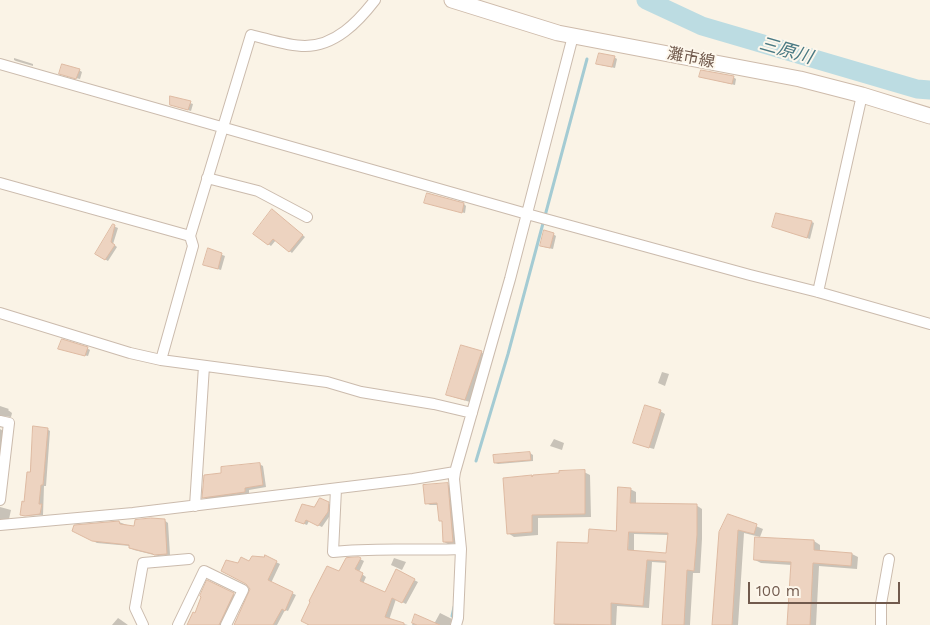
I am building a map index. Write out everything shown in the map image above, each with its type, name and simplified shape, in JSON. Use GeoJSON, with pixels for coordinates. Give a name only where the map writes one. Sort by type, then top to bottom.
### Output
{"type":"FeatureCollection","features":[{"type":"Feature","properties":{"kind":"main road","name":"灘市線"},"geometry":{"type":"LineString","coordinates":[[452,0],[558,33],[800,79],[862,95],[930,116]]}},
{"type":"Feature","properties":{"kind":"street"},"geometry":{"type":"LineString","coordinates":[[161,360],[193,246],[190,236],[251,35],[306,46],[332,40],[360,19],[375,0]]}},
{"type":"Feature","properties":{"kind":"street"},"geometry":{"type":"LineString","coordinates":[[456,625],[458,618],[460,549],[455,472],[527,214],[573,36]]}},
{"type":"Feature","properties":{"kind":"street"},"geometry":{"type":"LineString","coordinates":[[0,64],[527,214],[930,324]]}},
{"type":"Feature","properties":{"kind":"street"},"geometry":{"type":"LineString","coordinates":[[818,292],[862,95]]}},
{"type":"Feature","properties":{"kind":"street"},"geometry":{"type":"LineString","coordinates":[[207,178],[258,191],[307,217]]}},
{"type":"Feature","properties":{"kind":"street"},"geometry":{"type":"LineString","coordinates":[[0,183],[190,236]]}},
{"type":"Feature","properties":{"kind":"street"},"geometry":{"type":"LineString","coordinates":[[0,313],[130,353],[161,360],[328,382],[360,392],[434,404],[472,413]]}},
{"type":"Feature","properties":{"kind":"street"},"geometry":{"type":"LineString","coordinates":[[195,506],[204,366]]}},
{"type":"Feature","properties":{"kind":"street"},"geometry":{"type":"LineString","coordinates":[[0,421],[9,423],[0,500]]}},
{"type":"Feature","properties":{"kind":"street"},"geometry":{"type":"LineString","coordinates":[[0,525],[133,514],[455,472]]}},
{"type":"Feature","properties":{"kind":"street"},"geometry":{"type":"LineString","coordinates":[[336,489],[333,552],[361,549],[421,551],[460,549]]}},
{"type":"Feature","properties":{"kind":"street"},"geometry":{"type":"LineString","coordinates":[[143,625],[135,608],[144,563],[189,559]]}},
{"type":"Feature","properties":{"kind":"street"},"geometry":{"type":"LineString","coordinates":[[881,625],[881,604],[889,559]]}},
{"type":"Feature","properties":{"kind":"street"},"geometry":{"type":"LineString","coordinates":[[178,625],[204,571],[243,590],[226,625]]}},
{"type":"Feature","properties":{"kind":"building"},"geometry":{"type":"Polygon","coordinates":[[[599,53],[615,56],[612,67],[596,64],[599,53]]]}},
{"type":"Feature","properties":{"kind":"building"},"geometry":{"type":"Polygon","coordinates":[[[62,64],[80,69],[76,79],[59,74],[62,64]]]}},
{"type":"Feature","properties":{"kind":"building"},"geometry":{"type":"Polygon","coordinates":[[[701,70],[734,76],[732,84],[699,77],[701,70]]]}},
{"type":"Feature","properties":{"kind":"building"},"geometry":{"type":"Polygon","coordinates":[[[170,96],[191,101],[188,110],[170,105],[170,96]]]}},
{"type":"Feature","properties":{"kind":"building"},"geometry":{"type":"Polygon","coordinates":[[[427,193],[464,203],[462,213],[424,203],[427,193]]]}},
{"type":"Feature","properties":{"kind":"building"},"geometry":{"type":"Polygon","coordinates":[[[272,209],[303,235],[289,252],[273,239],[268,245],[253,234],[272,209]]]}},
{"type":"Feature","properties":{"kind":"building"},"geometry":{"type":"Polygon","coordinates":[[[776,213],[812,221],[807,238],[772,227],[776,213]]]}},
{"type":"Feature","properties":{"kind":"building"},"geometry":{"type":"Polygon","coordinates":[[[113,224],[115,225],[111,242],[115,245],[105,260],[95,254],[113,224]]]}},
{"type":"Feature","properties":{"kind":"building"},"geometry":{"type":"Polygon","coordinates":[[[544,230],[554,233],[550,248],[540,246],[544,230]]]}},
{"type":"Feature","properties":{"kind":"building"},"geometry":{"type":"Polygon","coordinates":[[[208,248],[222,253],[218,269],[203,265],[208,248]]]}},
{"type":"Feature","properties":{"kind":"building"},"geometry":{"type":"Polygon","coordinates":[[[62,339],[88,347],[85,356],[58,349],[62,339]]]}},
{"type":"Feature","properties":{"kind":"building"},"geometry":{"type":"Polygon","coordinates":[[[461,345],[482,351],[465,400],[446,395],[461,345]]]}},
{"type":"Feature","properties":{"kind":"building"},"geometry":{"type":"Polygon","coordinates":[[[645,405],[661,410],[649,448],[633,443],[645,405]]]}},
{"type":"Feature","properties":{"kind":"building"},"geometry":{"type":"Polygon","coordinates":[[[33,426],[48,428],[43,485],[41,485],[39,504],[42,504],[40,514],[25,516],[20,515],[22,501],[24,502],[27,472],[30,472],[33,426]]]}},
{"type":"Feature","properties":{"kind":"building"},"geometry":{"type":"Polygon","coordinates":[[[530,452],[531,460],[494,463],[493,455],[530,452]]]}},
{"type":"Feature","properties":{"kind":"building"},"geometry":{"type":"Polygon","coordinates":[[[260,463],[263,485],[245,488],[245,492],[202,498],[204,475],[221,473],[221,467],[260,463]]]}},
{"type":"Feature","properties":{"kind":"building"},"geometry":{"type":"Polygon","coordinates":[[[585,470],[585,514],[532,515],[532,532],[507,534],[503,478],[532,475],[532,477],[533,475],[559,473],[559,471],[585,470]]]}},
{"type":"Feature","properties":{"kind":"building"},"geometry":{"type":"Polygon","coordinates":[[[448,483],[453,542],[443,542],[442,521],[439,521],[437,503],[425,504],[423,485],[448,483]]]}},
{"type":"Feature","properties":{"kind":"building"},"geometry":{"type":"Polygon","coordinates":[[[618,487],[631,488],[630,503],[697,504],[694,571],[687,570],[684,625],[662,625],[666,561],[647,560],[643,606],[611,603],[611,625],[554,624],[557,542],[588,543],[589,529],[616,531],[618,487]],[[629,532],[628,550],[666,553],[668,533],[629,532]]]}},
{"type":"Feature","properties":{"kind":"building"},"geometry":{"type":"Polygon","coordinates":[[[320,498],[329,502],[328,512],[318,526],[306,520],[304,524],[295,521],[302,504],[314,507],[320,498]]]}},
{"type":"Feature","properties":{"kind":"building"},"geometry":{"type":"Polygon","coordinates":[[[728,514],[757,524],[754,534],[738,530],[732,625],[712,625],[719,532],[728,514]]]}},
{"type":"Feature","properties":{"kind":"building"},"geometry":{"type":"Polygon","coordinates":[[[165,519],[167,554],[154,555],[129,548],[129,545],[92,541],[72,531],[74,525],[119,521],[120,524],[134,526],[135,520],[165,519]]]}},
{"type":"Feature","properties":{"kind":"building"},"geometry":{"type":"Polygon","coordinates":[[[755,537],[814,540],[814,550],[852,553],[851,566],[813,563],[810,625],[787,625],[791,562],[754,560],[755,537]]]}},
{"type":"Feature","properties":{"kind":"building"},"geometry":{"type":"Polygon","coordinates":[[[265,555],[277,561],[268,580],[293,592],[285,611],[282,609],[273,625],[234,625],[250,589],[246,584],[221,571],[226,560],[238,563],[241,557],[249,561],[252,556],[264,557],[265,555]]]}},
{"type":"Feature","properties":{"kind":"building"},"geometry":{"type":"Polygon","coordinates":[[[346,558],[361,558],[355,569],[363,573],[360,581],[385,592],[396,569],[415,579],[402,603],[392,598],[385,617],[404,623],[404,625],[309,625],[301,621],[327,566],[339,571],[346,558]]]}},
{"type":"Feature","properties":{"kind":"building"},"geometry":{"type":"Polygon","coordinates":[[[207,580],[234,593],[219,625],[187,625],[193,612],[195,613],[207,580]]]}},
{"type":"Feature","properties":{"kind":"building"},"geometry":{"type":"Polygon","coordinates":[[[415,614],[440,625],[417,625],[412,623],[415,614]]]}},
{"type":"Feature","properties":{"kind":"waterway","name":"三原川"},"geometry":{"type":"LineString","coordinates":[[646,0],[702,26],[917,89],[930,90]]}},
{"type":"Feature","properties":{"kind":"waterway"},"geometry":{"type":"LineString","coordinates":[[476,461],[508,354],[587,59]]}},
{"type":"Feature","properties":{"kind":"waterway"},"geometry":{"type":"LineString","coordinates":[[452,616],[454,607]]}}]}
